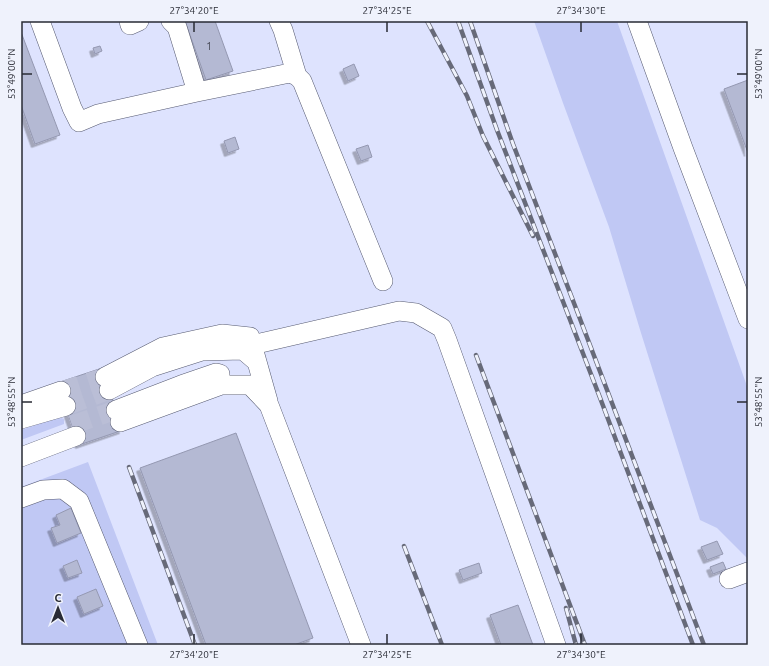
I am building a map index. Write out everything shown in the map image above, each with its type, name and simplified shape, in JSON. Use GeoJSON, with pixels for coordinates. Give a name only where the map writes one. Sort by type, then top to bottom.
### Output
{"type":"FeatureCollection","features":[{"type":"Feature","properties":{"kind":"lane"},"geometry":{"type":"LineString","coordinates":[[40,21],[72,108],[79,122],[98,114],[197,92],[290,73],[297,76],[302,81],[383,281]]}},
{"type":"Feature","properties":{"kind":"lane"},"geometry":{"type":"LineString","coordinates":[[129,21],[130,24],[138,21]]}},
{"type":"Feature","properties":{"kind":"lane"},"geometry":{"type":"LineString","coordinates":[[171,21],[177,27],[197,92]]}},
{"type":"Feature","properties":{"kind":"lane"},"geometry":{"type":"LineString","coordinates":[[278,21],[283,30],[297,76]]}},
{"type":"Feature","properties":{"kind":"lane"},"geometry":{"type":"LineString","coordinates":[[637,21],[748,319]]}},
{"type":"Feature","properties":{"kind":"lane"},"geometry":{"type":"LineString","coordinates":[[255,354],[399,310],[416,313],[442,328],[556,645]]}},
{"type":"Feature","properties":{"kind":"lane"},"geometry":{"type":"LineString","coordinates":[[107,384],[164,347],[222,334],[250,337],[269,405],[361,645]]}},
{"type":"Feature","properties":{"kind":"lane"},"geometry":{"type":"LineString","coordinates":[[118,416],[221,384],[250,384],[269,405]]}},
{"type":"Feature","properties":{"kind":"lane"},"geometry":{"type":"LineString","coordinates":[[21,405],[63,398],[21,419]]}},
{"type":"Feature","properties":{"kind":"lane"},"geometry":{"type":"LineString","coordinates":[[21,445],[74,431],[21,457]]}},
{"type":"Feature","properties":{"kind":"lane"},"geometry":{"type":"LineString","coordinates":[[21,498],[43,490],[63,490],[79,501],[138,645]]}},
{"type":"Feature","properties":{"kind":"lane"},"geometry":{"type":"LineString","coordinates":[[729,579],[748,572]]}},
{"type":"Feature","properties":{"kind":"shaded area"},"geometry":{"type":"Polygon","coordinates":[[[534,21],[617,21],[748,389],[748,559],[717,528],[700,520],[609,227],[534,21]]]}},
{"type":"Feature","properties":{"kind":"shaded area"},"geometry":{"type":"Polygon","coordinates":[[[59,417],[64,419],[64,424],[21,440],[21,430],[59,417]]]}},
{"type":"Feature","properties":{"kind":"shaded area"},"geometry":{"type":"Polygon","coordinates":[[[88,462],[158,645],[21,645],[21,487],[88,462]]]}},
{"type":"Feature","properties":{"kind":"building"},"geometry":{"type":"Polygon","coordinates":[[[185,21],[215,21],[233,71],[206,80],[185,21]]]}},
{"type":"Feature","properties":{"kind":"building"},"geometry":{"type":"Polygon","coordinates":[[[21,32],[60,135],[35,144],[21,105],[21,32]]]}},
{"type":"Feature","properties":{"kind":"building"},"geometry":{"type":"Polygon","coordinates":[[[100,46],[102,51],[95,54],[93,48],[100,46]]]}},
{"type":"Feature","properties":{"kind":"building"},"geometry":{"type":"Polygon","coordinates":[[[354,64],[359,76],[348,81],[343,69],[354,64]]]}},
{"type":"Feature","properties":{"kind":"building"},"geometry":{"type":"Polygon","coordinates":[[[748,80],[748,153],[724,89],[748,80]]]}},
{"type":"Feature","properties":{"kind":"building"},"geometry":{"type":"Polygon","coordinates":[[[235,137],[239,149],[228,153],[224,141],[235,137]]]}},
{"type":"Feature","properties":{"kind":"building"},"geometry":{"type":"Polygon","coordinates":[[[368,145],[372,157],[361,161],[356,149],[368,145]]]}},
{"type":"Feature","properties":{"kind":"building"},"geometry":{"type":"Polygon","coordinates":[[[102,368],[123,430],[79,445],[57,383],[102,368]]]}},
{"type":"Feature","properties":{"kind":"building"},"geometry":{"type":"Polygon","coordinates":[[[236,433],[313,638],[294,645],[206,645],[140,468],[236,433]]]}},
{"type":"Feature","properties":{"kind":"building"},"geometry":{"type":"Polygon","coordinates":[[[71,508],[81,533],[57,543],[51,528],[60,525],[56,515],[71,508]]]}},
{"type":"Feature","properties":{"kind":"building"},"geometry":{"type":"Polygon","coordinates":[[[717,541],[723,554],[707,560],[701,547],[717,541]]]}},
{"type":"Feature","properties":{"kind":"building"},"geometry":{"type":"Polygon","coordinates":[[[77,560],[82,573],[68,578],[63,566],[77,560]]]}},
{"type":"Feature","properties":{"kind":"building"},"geometry":{"type":"Polygon","coordinates":[[[723,562],[726,569],[713,574],[710,567],[723,562]]]}},
{"type":"Feature","properties":{"kind":"building"},"geometry":{"type":"Polygon","coordinates":[[[479,563],[482,573],[463,580],[459,570],[479,563]]]}},
{"type":"Feature","properties":{"kind":"building"},"geometry":{"type":"Polygon","coordinates":[[[96,589],[103,606],[84,614],[77,597],[96,589]]]}},
{"type":"Feature","properties":{"kind":"building"},"geometry":{"type":"Polygon","coordinates":[[[518,605],[533,645],[501,645],[490,615],[518,605]]]}},
{"type":"Feature","properties":{"kind":"tunnel"},"geometry":{"type":"LineString","coordinates":[[61,391],[105,377]]}},
{"type":"Feature","properties":{"kind":"tunnel"},"geometry":{"type":"LineString","coordinates":[[66,406],[109,390]]}},
{"type":"Feature","properties":{"kind":"tunnel"},"geometry":{"type":"LineString","coordinates":[[72,425],[116,410]]}},
{"type":"Feature","properties":{"kind":"railway"},"geometry":{"type":"LineString","coordinates":[[427,21],[467,96],[483,136],[533,236]]}},
{"type":"Feature","properties":{"kind":"railway"},"geometry":{"type":"LineString","coordinates":[[458,21],[497,130],[693,645]]}},
{"type":"Feature","properties":{"kind":"railway"},"geometry":{"type":"LineString","coordinates":[[470,21],[513,144],[704,645]]}},
{"type":"Feature","properties":{"kind":"railway"},"geometry":{"type":"LineString","coordinates":[[476,355],[585,645]]}},
{"type":"Feature","properties":{"kind":"railway"},"geometry":{"type":"LineString","coordinates":[[129,467],[195,645]]}},
{"type":"Feature","properties":{"kind":"railway"},"geometry":{"type":"LineString","coordinates":[[404,546],[442,645]]}},
{"type":"Feature","properties":{"kind":"railway"},"geometry":{"type":"LineString","coordinates":[[566,608],[576,645]]}}]}
